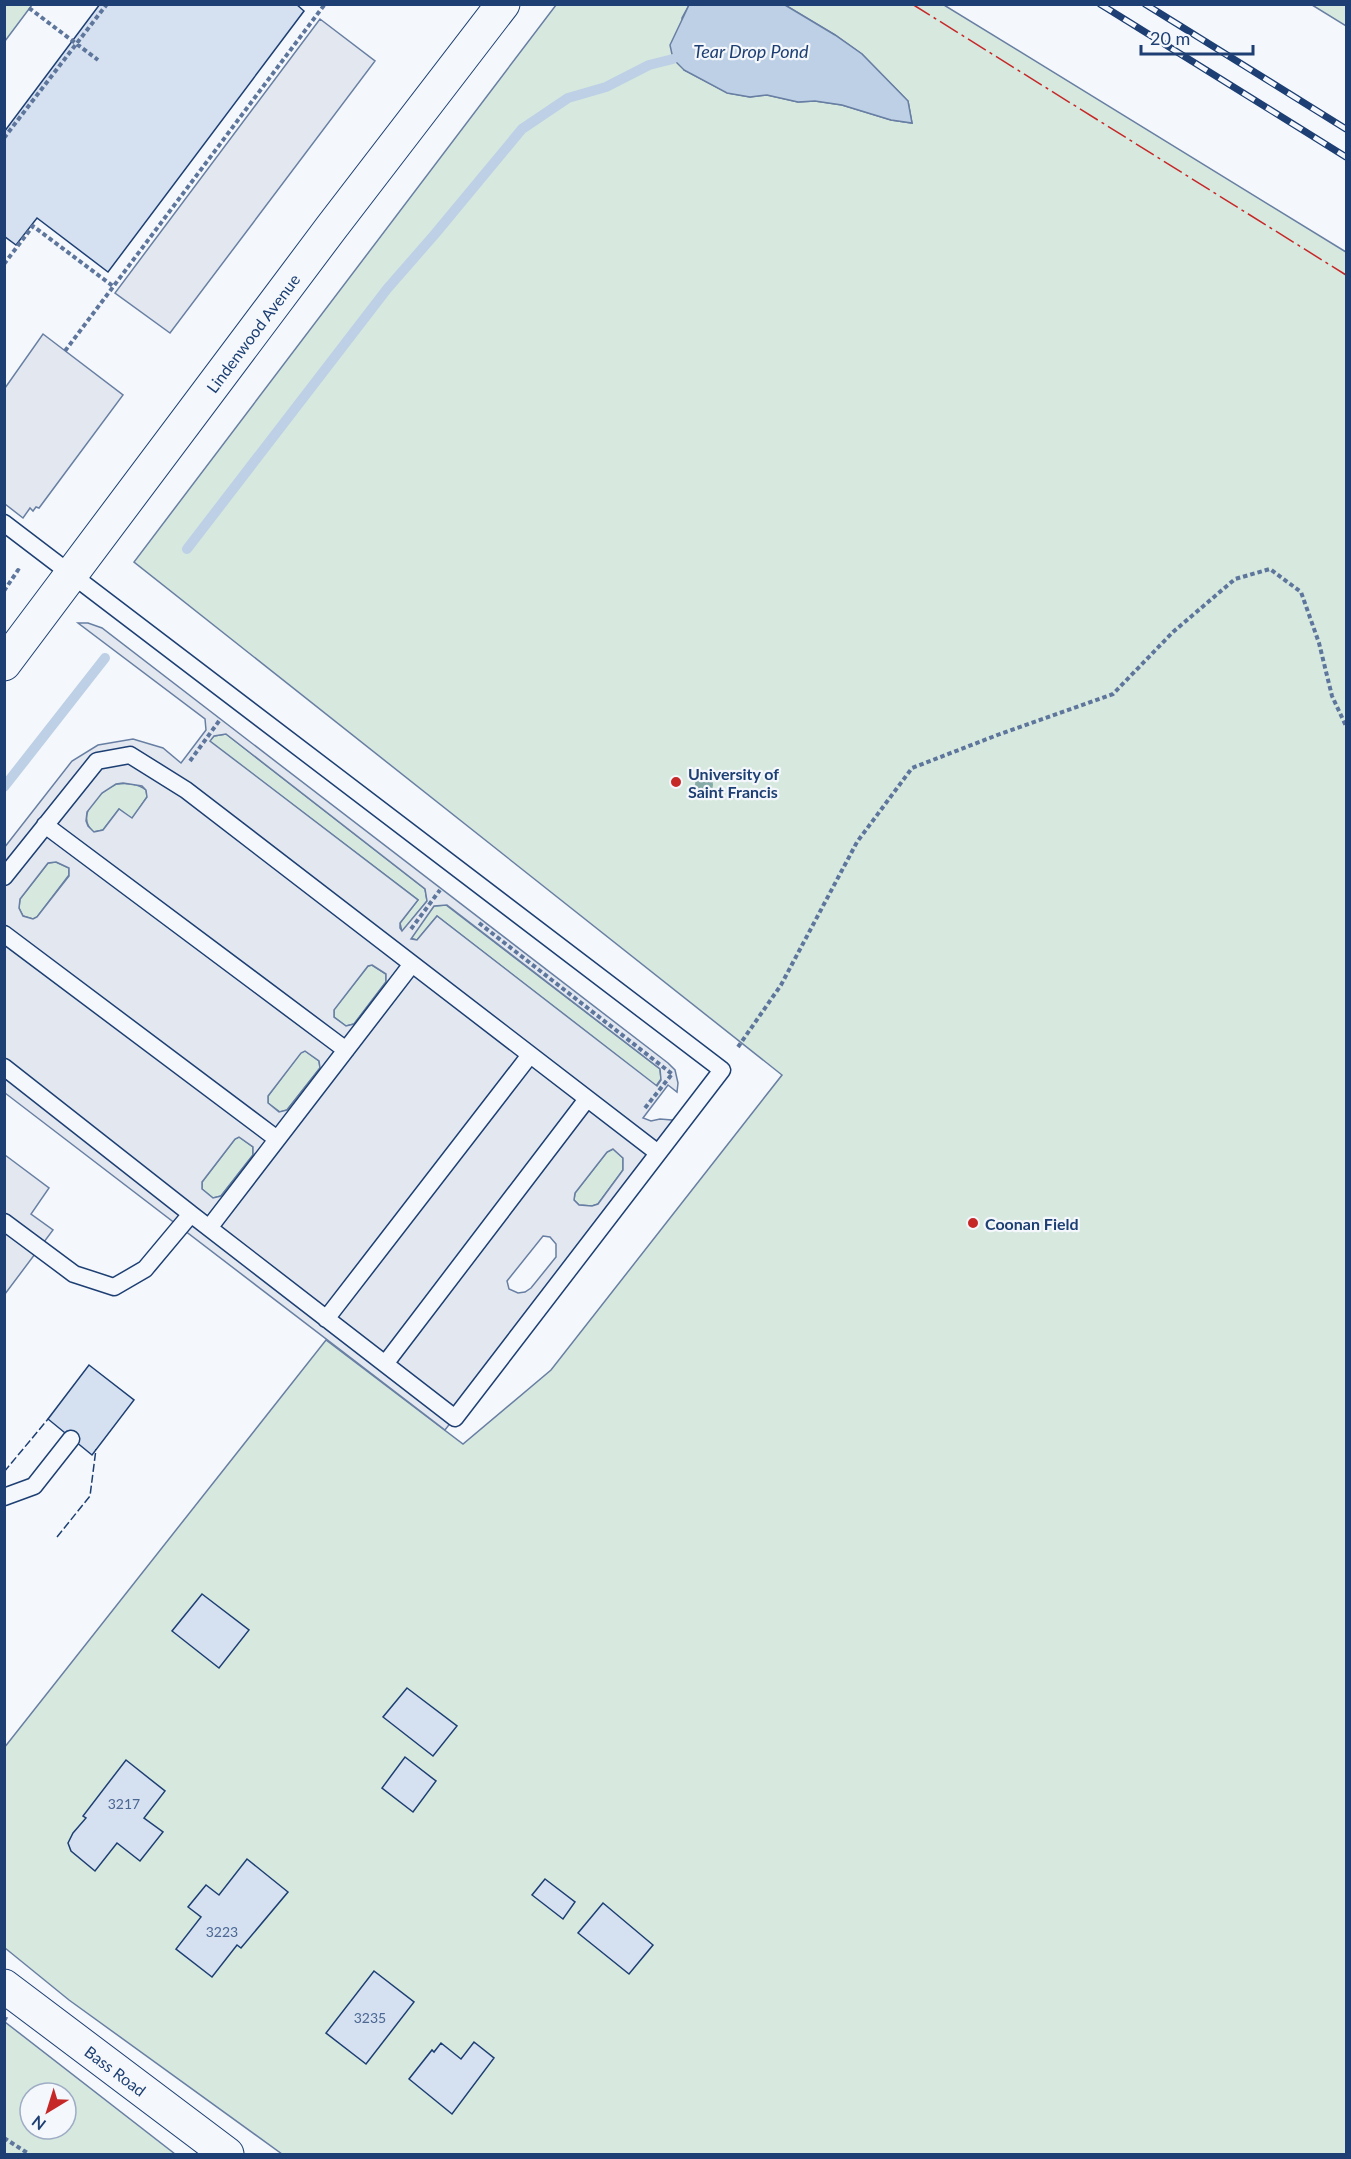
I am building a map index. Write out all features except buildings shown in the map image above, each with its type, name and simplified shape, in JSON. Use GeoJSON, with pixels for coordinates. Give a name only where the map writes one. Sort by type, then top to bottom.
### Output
{"type":"FeatureCollection","features":[{"type":"Feature","properties":{"kind":"street","name":"Lindenwood Avenue"},"geometry":{"type":"LineString","coordinates":[[4,664],[331,228],[503,4]]}},
{"type":"Feature","properties":{"kind":"street","name":"Bass Road"},"geometry":{"type":"LineString","coordinates":[[4,1986],[227,2154]]}},
{"type":"Feature","properties":{"kind":"lane"},"geometry":{"type":"LineString","coordinates":[[4,523],[722,1070],[455,1418],[4,1067]]}},
{"type":"Feature","properties":{"kind":"lane"},"geometry":{"type":"LineString","coordinates":[[4,876],[97,761],[130,755],[186,790],[658,1153]]}},
{"type":"Feature","properties":{"kind":"lane"},"geometry":{"type":"LineString","coordinates":[[45,825],[346,1050]]}},
{"type":"Feature","properties":{"kind":"lane"},"geometry":{"type":"LineString","coordinates":[[4,934],[277,1139]]}},
{"type":"Feature","properties":{"kind":"lane"},"geometry":{"type":"LineString","coordinates":[[209,1228],[412,964]]}},
{"type":"Feature","properties":{"kind":"lane"},"geometry":{"type":"LineString","coordinates":[[326,1319],[530,1055]]}},
{"type":"Feature","properties":{"kind":"lane"},"geometry":{"type":"LineString","coordinates":[[385,1364],[587,1099]]}},
{"type":"Feature","properties":{"kind":"lane"},"geometry":{"type":"LineString","coordinates":[[4,1222],[74,1274],[114,1287],[144,1269],[191,1214]]}},
{"type":"Feature","properties":{"kind":"lane"},"geometry":{"type":"LineString","coordinates":[[4,1497],[34,1486],[71,1439]]}},
{"type":"Feature","properties":{"kind":"path"},"geometry":{"type":"LineString","coordinates":[[4,138],[107,4]]}},
{"type":"Feature","properties":{"kind":"path"},"geometry":{"type":"LineString","coordinates":[[64,351],[325,4]]}},
{"type":"Feature","properties":{"kind":"path"},"geometry":{"type":"LineString","coordinates":[[29,8],[98,60]]}},
{"type":"Feature","properties":{"kind":"path"},"geometry":{"type":"LineString","coordinates":[[4,264],[33,226],[114,287]]}},
{"type":"Feature","properties":{"kind":"path"},"geometry":{"type":"LineString","coordinates":[[722,1070],[781,985],[857,843],[912,768],[1113,694],[1173,632],[1235,579],[1270,569],[1301,592],[1319,643],[1332,696],[1347,726]]}},
{"type":"Feature","properties":{"kind":"path"},"geometry":{"type":"LineString","coordinates":[[4,591],[18,570],[25,576]]}},
{"type":"Feature","properties":{"kind":"path"},"geometry":{"type":"LineString","coordinates":[[186,766],[235,698]]}},
{"type":"Feature","properties":{"kind":"path"},"geometry":{"type":"LineString","coordinates":[[406,935],[457,867]]}},
{"type":"Feature","properties":{"kind":"path"},"geometry":{"type":"LineString","coordinates":[[640,1114],[693,1047]]}},
{"type":"Feature","properties":{"kind":"path"},"geometry":{"type":"LineString","coordinates":[[4,2138],[29,2154]]}},
{"type":"Feature","properties":{"kind":"shaded area"},"geometry":{"type":"Polygon","coordinates":[[[4,5],[32,5],[5,41],[4,5]]]}},
{"type":"Feature","properties":{"kind":"shaded area","name":"University of Saint Francis"},"geometry":{"type":"Polygon","coordinates":[[[556,5],[689,5],[682,18],[684,70],[728,93],[750,97],[767,95],[798,102],[815,101],[842,105],[891,120],[912,123],[908,101],[862,54],[785,5],[944,5],[1346,252],[1346,2154],[282,2154],[69,2000],[5,1948],[4,1748],[326,1340],[463,1444],[551,1370],[782,1075],[134,562],[556,5]]]}},
{"type":"Feature","properties":{"kind":"shaded area"},"geometry":{"type":"Polygon","coordinates":[[[1312,5],[1346,5],[1346,26],[1312,5]]]}},
{"type":"Feature","properties":{"kind":"shaded area"},"geometry":{"type":"Polygon","coordinates":[[[320,19],[375,61],[170,333],[115,293],[320,19]]]}},
{"type":"Feature","properties":{"kind":"shaded area"},"geometry":{"type":"Polygon","coordinates":[[[43,334],[123,395],[39,508],[36,507],[33,511],[30,508],[23,518],[5,504],[5,388],[43,334]]]}},
{"type":"Feature","properties":{"kind":"shaded area"},"geometry":{"type":"Polygon","coordinates":[[[78,623],[88,623],[102,628],[675,1070],[678,1083],[677,1092],[668,1085],[643,1118],[651,1121],[660,1119],[683,1121],[445,1430],[5,1093],[4,848],[72,761],[98,745],[133,739],[163,748],[181,763],[206,730],[205,719],[78,623]],[[226,734],[214,736],[210,741],[418,900],[400,923],[402,931],[427,901],[425,889],[226,734]],[[123,783],[116,784],[102,793],[87,812],[86,821],[94,832],[103,830],[119,809],[132,818],[147,797],[146,790],[142,786],[123,783]],[[56,862],[48,863],[20,899],[19,908],[23,916],[33,919],[37,917],[69,876],[69,868],[56,862]],[[447,905],[434,906],[411,939],[417,940],[437,916],[657,1086],[661,1080],[660,1069],[447,905]],[[372,965],[368,966],[334,1010],[334,1017],[346,1026],[354,1024],[386,982],[386,974],[372,965]],[[305,1051],[301,1053],[268,1096],[268,1103],[279,1112],[287,1110],[320,1068],[319,1061],[305,1051]],[[239,1137],[235,1139],[202,1182],[202,1189],[213,1198],[221,1196],[253,1155],[253,1147],[239,1137]],[[613,1149],[607,1152],[575,1193],[574,1200],[579,1205],[598,1204],[623,1170],[623,1158],[613,1149]],[[543,1236],[507,1281],[509,1289],[518,1293],[531,1288],[556,1257],[556,1244],[550,1237],[543,1236]]]}},
{"type":"Feature","properties":{"kind":"shaded area"},"geometry":{"type":"Polygon","coordinates":[[[226,734],[425,889],[427,901],[402,932],[400,923],[418,900],[209,741],[214,736],[226,734]]]}},
{"type":"Feature","properties":{"kind":"shaded area"},"geometry":{"type":"Polygon","coordinates":[[[116,784],[139,786],[146,790],[147,797],[132,819],[119,809],[103,830],[93,832],[88,825],[87,818],[91,804],[103,792],[116,784]]]}},
{"type":"Feature","properties":{"kind":"shaded area"},"geometry":{"type":"Polygon","coordinates":[[[56,862],[69,868],[69,875],[37,917],[33,919],[23,916],[19,908],[20,899],[48,863],[56,862]]]}},
{"type":"Feature","properties":{"kind":"shaded area"},"geometry":{"type":"Polygon","coordinates":[[[446,905],[660,1069],[661,1079],[656,1086],[437,916],[417,940],[410,938],[434,906],[446,905]]]}},
{"type":"Feature","properties":{"kind":"shaded area"},"geometry":{"type":"Polygon","coordinates":[[[372,965],[386,974],[386,982],[354,1024],[346,1026],[334,1017],[334,1009],[368,966],[372,965]]]}},
{"type":"Feature","properties":{"kind":"shaded area"},"geometry":{"type":"Polygon","coordinates":[[[305,1051],[319,1061],[320,1068],[287,1110],[280,1112],[268,1103],[268,1096],[301,1052],[305,1051]]]}},
{"type":"Feature","properties":{"kind":"shaded area"},"geometry":{"type":"Polygon","coordinates":[[[239,1137],[253,1147],[253,1155],[221,1196],[213,1198],[202,1189],[202,1182],[235,1139],[239,1137]]]}},
{"type":"Feature","properties":{"kind":"shaded area"},"geometry":{"type":"Polygon","coordinates":[[[613,1149],[623,1158],[623,1170],[598,1204],[579,1205],[574,1200],[575,1193],[607,1152],[613,1149]]]}},
{"type":"Feature","properties":{"kind":"shaded area"},"geometry":{"type":"Polygon","coordinates":[[[5,1155],[49,1188],[31,1214],[53,1230],[5,1294],[5,1155]]]}},
{"type":"Feature","properties":{"kind":"shaded area"},"geometry":{"type":"Polygon","coordinates":[[[4,2017],[7,2018],[5,2022],[175,2154],[5,2154],[4,2017]]]}},
{"type":"Feature","properties":{"kind":"water","name":"Tear Drop Pond"},"geometry":{"type":"Polygon","coordinates":[[[689,5],[785,5],[862,54],[908,101],[912,123],[891,120],[842,105],[815,101],[798,102],[767,95],[750,97],[727,93],[684,70],[673,59],[670,45],[689,5]]]}},
{"type":"Feature","properties":{"kind":"waterway"},"geometry":{"type":"LineString","coordinates":[[187,549],[387,289],[522,129],[568,98],[606,87],[649,65],[673,59]]}},
{"type":"Feature","properties":{"kind":"waterway"},"geometry":{"type":"LineString","coordinates":[[4,787],[105,658]]}},
{"type":"Feature","properties":{"kind":"railway"},"geometry":{"type":"LineString","coordinates":[[1100,4],[1346,157]]}},
{"type":"Feature","properties":{"kind":"railway"},"geometry":{"type":"LineString","coordinates":[[1145,4],[1346,129]]}},
{"type":"Feature","properties":{"kind":"fence"},"geometry":{"type":"LineString","coordinates":[[4,1472],[48,1419]]}},
{"type":"Feature","properties":{"kind":"fence"},"geometry":{"type":"LineString","coordinates":[[57,1537],[90,1496],[96,1449]]}},
{"type":"Feature","properties":{"kind":"power"},"geometry":{"type":"LineString","coordinates":[[912,4],[1346,275]]}},
{"type":"Feature","properties":{"kind":"place","name":"University of Saint Francis"},"geometry":{"type":"Point","coordinates":[676,782]}},
{"type":"Feature","properties":{"kind":"place","name":"Coonan Field"},"geometry":{"type":"Point","coordinates":[973,1223]}}]}
